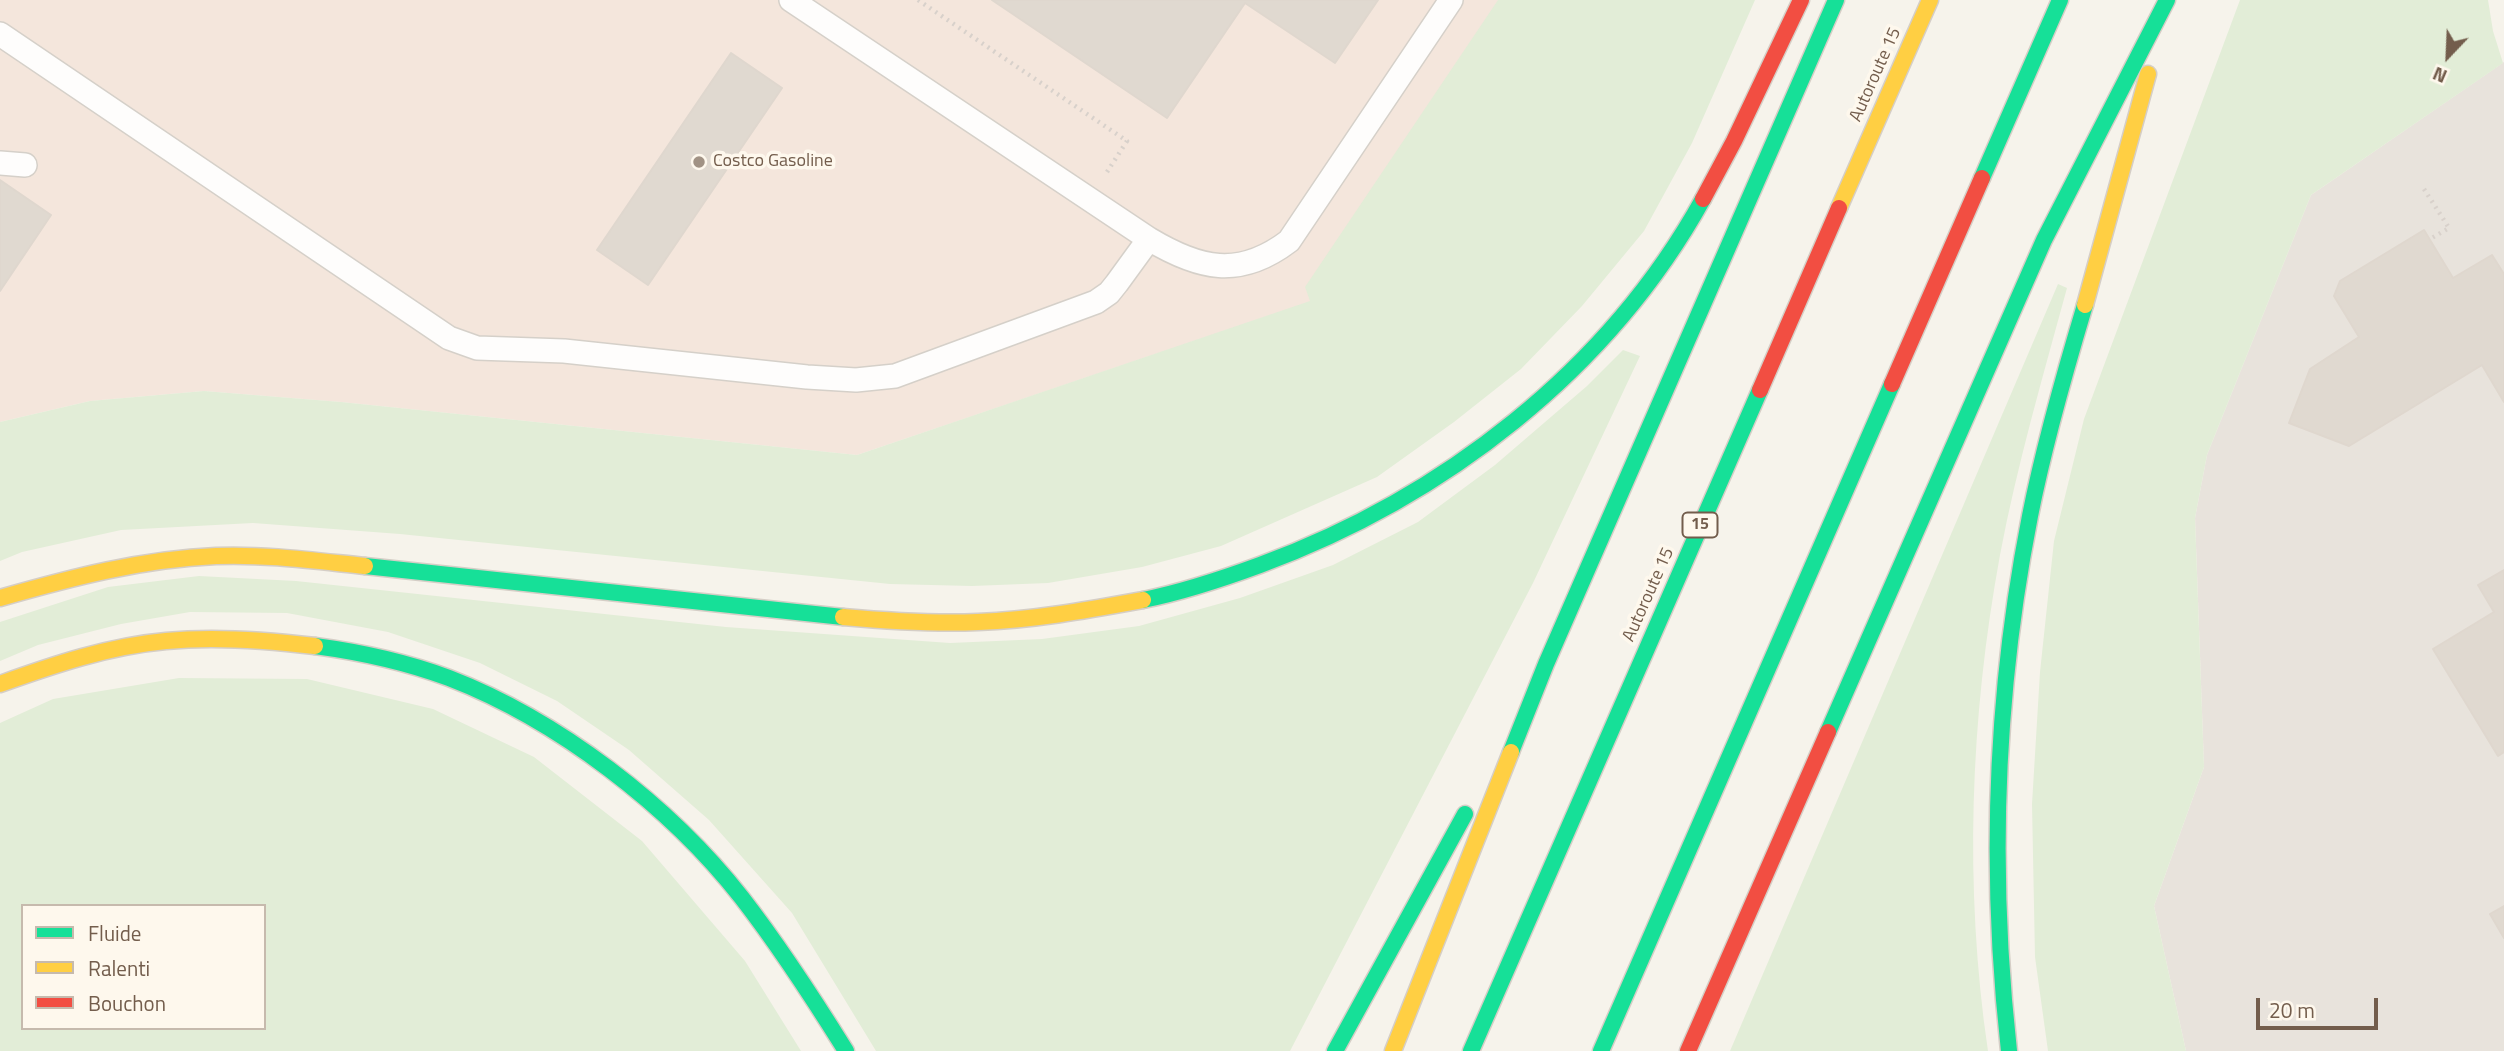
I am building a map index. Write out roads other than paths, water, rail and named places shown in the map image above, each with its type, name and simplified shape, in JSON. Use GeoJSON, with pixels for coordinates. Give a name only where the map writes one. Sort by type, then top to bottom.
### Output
{"type":"FeatureCollection","features":[{"type":"Feature","properties":{"kind":"highway"},"geometry":{"type":"LineString","coordinates":[[0,598],[108,569],[215,556],[278,557],[350,563],[835,617],[901,621],[994,622],[1033,618],[1116,606],[1203,586],[1286,557],[1326,539],[1442,476],[1505,430],[1590,353],[1625,315],[1656,275],[1694,215],[1801,0]]}},
{"type":"Feature","properties":{"kind":"highway"},"geometry":{"type":"LineString","coordinates":[[1393,1051],[1546,664],[1836,0]]}},
{"type":"Feature","properties":{"kind":"highway","name":"Autoroute 15"},"geometry":{"type":"LineString","coordinates":[[1471,1051],[1930,0]]}},
{"type":"Feature","properties":{"kind":"highway"},"geometry":{"type":"LineString","coordinates":[[1601,1051],[2060,0]]}},
{"type":"Feature","properties":{"kind":"highway"},"geometry":{"type":"LineString","coordinates":[[1688,1051],[2044,240],[2168,0]]}},
{"type":"Feature","properties":{"kind":"highway"},"geometry":{"type":"LineString","coordinates":[[2009,1051],[1997,875],[1998,801],[2004,693],[2024,543],[2063,384],[2168,0]]}},
{"type":"Feature","properties":{"kind":"highway"},"geometry":{"type":"LineString","coordinates":[[0,684],[73,660],[155,642],[234,639],[316,644],[358,651],[441,674],[480,690],[558,732],[599,759],[668,818],[732,885],[760,919],[811,991],[846,1051]]}},
{"type":"Feature","properties":{"kind":"highway"},"geometry":{"type":"LineString","coordinates":[[1335,1051],[1546,664]]}},
{"type":"Feature","properties":{"kind":"lane"},"geometry":{"type":"LineString","coordinates":[[791,0],[1149,239],[1192,262],[1212,265],[1253,261],[1276,251],[1289,241],[1451,0]]}},
{"type":"Feature","properties":{"kind":"lane"},"geometry":{"type":"LineString","coordinates":[[0,34],[449,338],[477,348],[564,351],[818,378],[856,380],[895,376],[1096,302],[1117,283],[1149,239]]}},
{"type":"Feature","properties":{"kind":"lane"},"geometry":{"type":"LineString","coordinates":[[0,163],[25,164]]}},
{"type":"Feature","properties":{"kind":"place","name":"Costco Gasoline"},"geometry":{"type":"Point","coordinates":[699,162]}}]}
